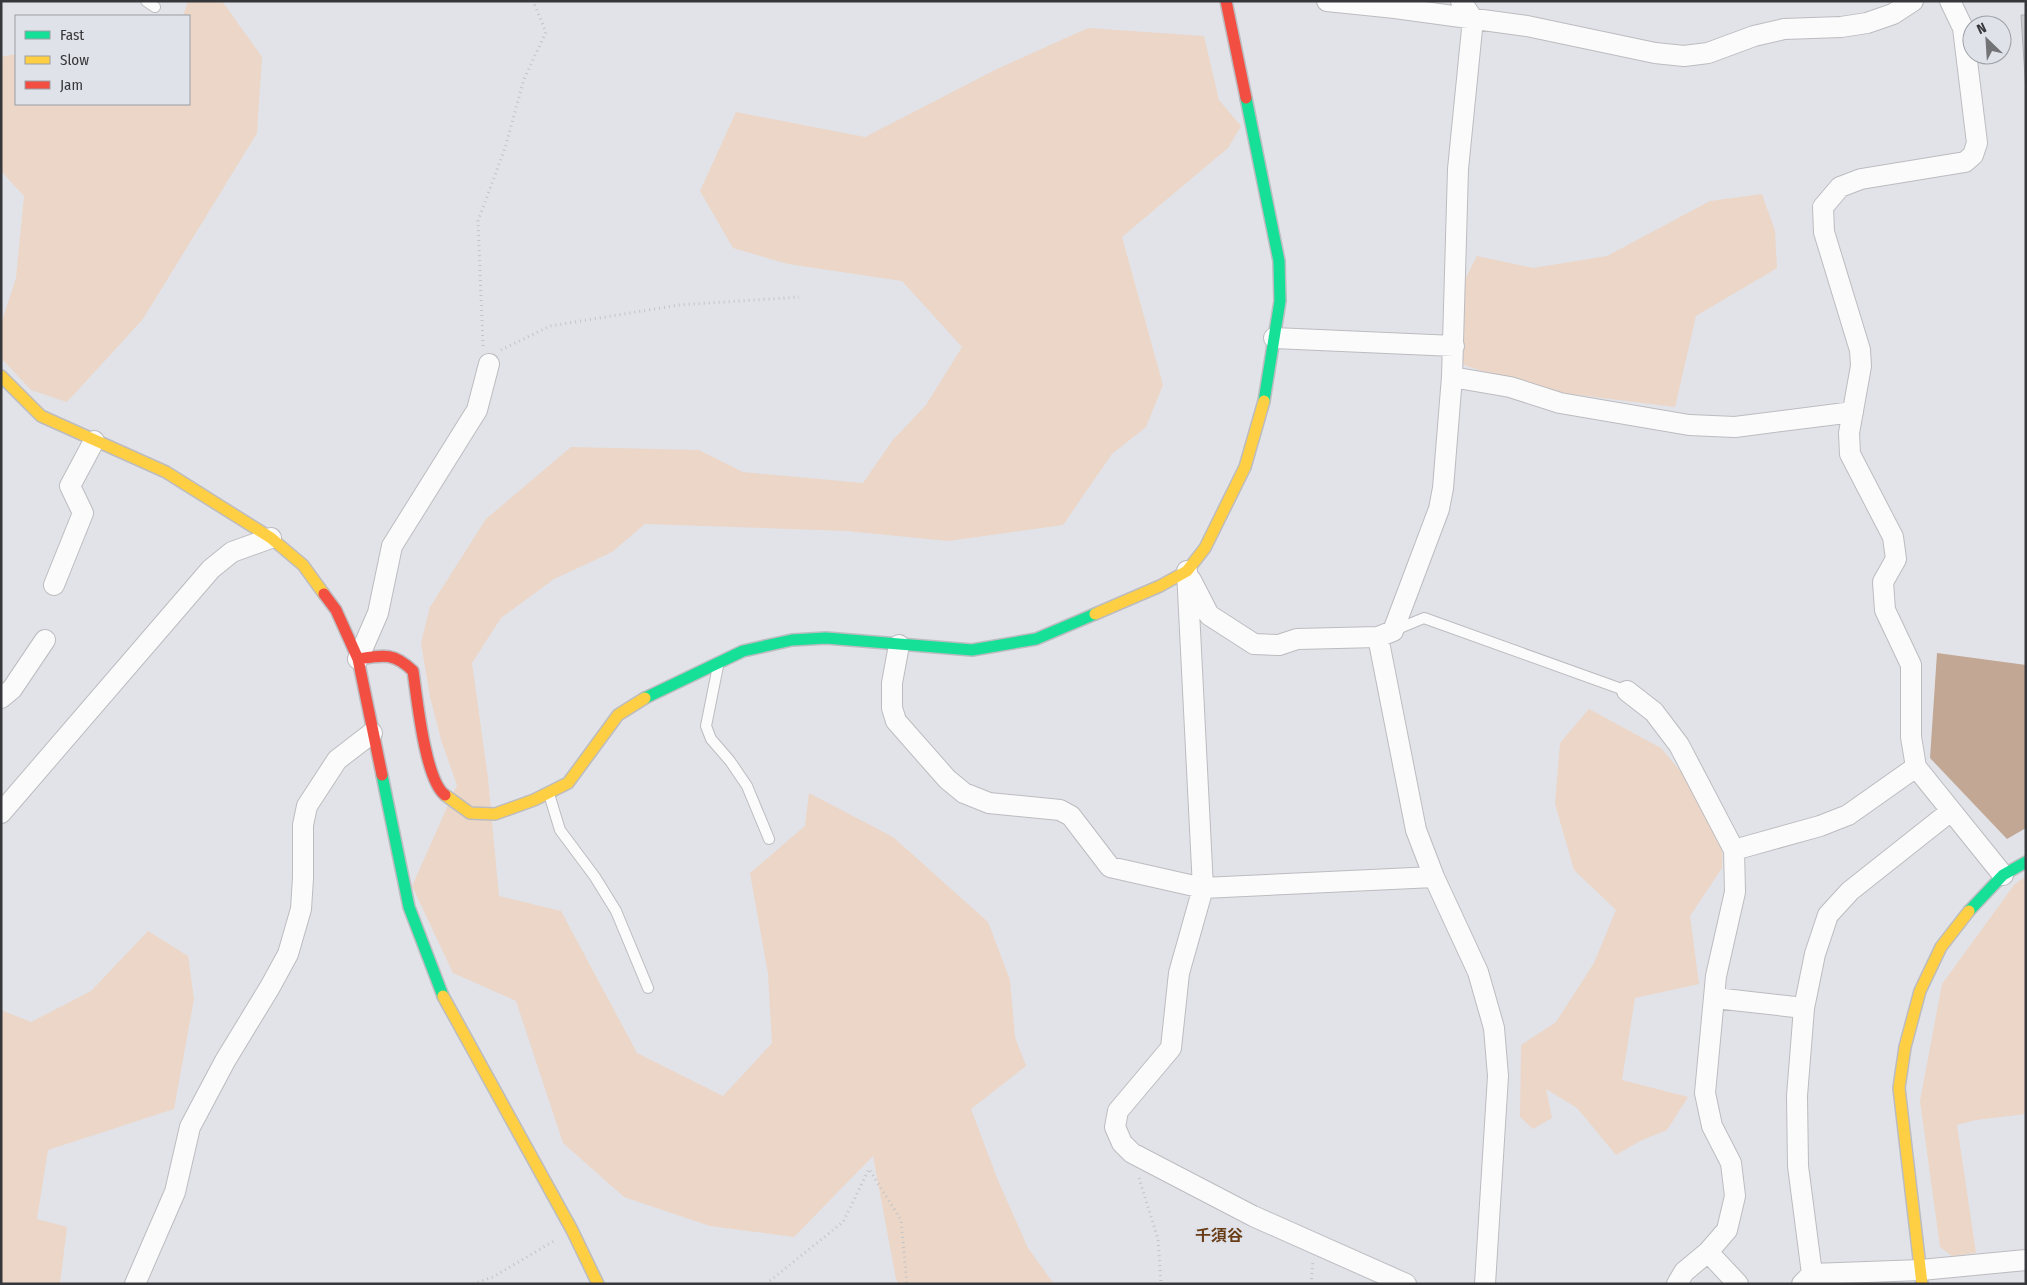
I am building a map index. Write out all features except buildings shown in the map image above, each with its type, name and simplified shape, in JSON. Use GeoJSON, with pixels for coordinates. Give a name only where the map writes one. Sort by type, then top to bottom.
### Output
{"type":"FeatureCollection","features":[{"type":"Feature","properties":{"kind":"street"},"geometry":{"type":"LineString","coordinates":[[358,660],[385,654],[403,659],[413,671],[430,767],[441,792],[470,813],[495,814],[534,800],[568,783],[618,715],[636,702],[743,651],[792,640],[826,638],[972,650],[1036,639],[1160,586],[1187,571],[1205,548],[1245,467],[1266,393],[1280,301],[1279,261],[1226,1]]}},
{"type":"Feature","properties":{"kind":"street"},"geometry":{"type":"LineString","coordinates":[[1327,1],[1526,26],[1684,56],[1708,53],[1754,36],[1784,29],[1841,27],[1867,23],[1893,14],[1913,1]]}},
{"type":"Feature","properties":{"kind":"street"},"geometry":{"type":"LineString","coordinates":[[1461,1],[1472,19],[1458,169],[1454,346],[1447,444],[1439,509],[1385,634],[1416,830],[1434,877],[1478,972],[1494,1028],[1498,1076],[1485,1284]]}},
{"type":"Feature","properties":{"kind":"street"},"geometry":{"type":"LineString","coordinates":[[1950,1],[1963,28],[1977,143],[1973,155],[1965,162],[1861,179],[1840,188],[1823,208],[1824,232],[1860,350],[1861,366],[1849,433],[1850,454],[1893,537],[1896,559],[1883,582],[1885,610],[1911,665],[1911,737],[1916,767],[2003,875]]}},
{"type":"Feature","properties":{"kind":"street"},"geometry":{"type":"LineString","coordinates":[[1274,338],[1454,346]]}},
{"type":"Feature","properties":{"kind":"street"},"geometry":{"type":"LineString","coordinates":[[358,660],[378,613],[392,546],[477,410],[489,364]]}},
{"type":"Feature","properties":{"kind":"street"},"geometry":{"type":"LineString","coordinates":[[1,376],[41,416],[166,472],[271,538],[303,565],[336,610],[358,660],[410,907],[436,979],[447,1006],[572,1230],[598,1284]]}},
{"type":"Feature","properties":{"kind":"street"},"geometry":{"type":"LineString","coordinates":[[1452,377],[1510,387],[1560,404],[1689,425],[1735,426],[1853,412]]}},
{"type":"Feature","properties":{"kind":"street"},"geometry":{"type":"LineString","coordinates":[[54,585],[83,513],[70,486],[94,441]]}},
{"type":"Feature","properties":{"kind":"street"},"geometry":{"type":"LineString","coordinates":[[1,813],[211,569],[232,552],[271,538]]}},
{"type":"Feature","properties":{"kind":"street"},"geometry":{"type":"LineString","coordinates":[[1187,571],[1209,615],[1254,644],[1279,645],[1297,640],[1385,634]]}},
{"type":"Feature","properties":{"kind":"street"},"geometry":{"type":"LineString","coordinates":[[1187,571],[1203,888],[1179,973],[1171,1048],[1118,1112],[1115,1127],[1122,1143],[1132,1154],[1253,1216],[1406,1284]]}},
{"type":"Feature","properties":{"kind":"street"},"geometry":{"type":"LineString","coordinates":[[1,698],[12,689],[45,640]]}},
{"type":"Feature","properties":{"kind":"street"},"geometry":{"type":"LineString","coordinates":[[899,645],[892,684],[892,708],[896,721],[947,779],[964,793],[989,803],[1060,810],[1071,816],[1110,867],[1203,888],[1434,877]]}},
{"type":"Feature","properties":{"kind":"street"},"geometry":{"type":"LineString","coordinates":[[1627,691],[1654,712],[1679,745],[1734,850],[1735,892],[1716,976],[1705,1093],[1712,1126],[1731,1163],[1736,1196],[1727,1230],[1708,1252],[1684,1272],[1677,1284]]}},
{"type":"Feature","properties":{"kind":"street"},"geometry":{"type":"LineString","coordinates":[[135,1284],[175,1192],[190,1127],[225,1061],[288,954],[301,909],[303,825],[306,806],[337,760],[372,733]]}},
{"type":"Feature","properties":{"kind":"street"},"geometry":{"type":"LineString","coordinates":[[1734,850],[1820,826],[1848,815],[1916,767]]}},
{"type":"Feature","properties":{"kind":"street"},"geometry":{"type":"LineString","coordinates":[[1951,811],[1850,891],[1828,915],[1815,954],[1804,1008],[1797,1096],[1798,1166],[1807,1279],[1921,1277],[2026,1260]]}},
{"type":"Feature","properties":{"kind":"street"},"geometry":{"type":"LineString","coordinates":[[1921,1277],[1899,1088],[1905,1047],[1920,991],[1941,947],[1979,899],[2003,875],[2026,862]]}},
{"type":"Feature","properties":{"kind":"street"},"geometry":{"type":"LineString","coordinates":[[1715,998],[1804,1008]]}},
{"type":"Feature","properties":{"kind":"street"},"geometry":{"type":"LineString","coordinates":[[1708,1252],[1738,1284]]}},
{"type":"Feature","properties":{"kind":"lane"},"geometry":{"type":"LineString","coordinates":[[146,1],[155,7]]}},
{"type":"Feature","properties":{"kind":"lane"},"geometry":{"type":"LineString","coordinates":[[1385,634],[1424,618],[1627,691]]}},
{"type":"Feature","properties":{"kind":"lane"},"geometry":{"type":"LineString","coordinates":[[719,663],[706,726],[711,739],[730,761],[747,786],[770,839]]}},
{"type":"Feature","properties":{"kind":"lane"},"geometry":{"type":"LineString","coordinates":[[549,793],[560,830],[595,877],[616,911],[648,988]]}},
{"type":"Feature","properties":{"kind":"path"},"geometry":{"type":"LineString","coordinates":[[533,1],[546,32],[524,80],[505,148],[478,221],[483,349],[489,364],[503,348],[550,326],[679,305],[799,297]]}},
{"type":"Feature","properties":{"kind":"path"},"geometry":{"type":"LineString","coordinates":[[1132,1154],[1158,1239],[1162,1284]]}},
{"type":"Feature","properties":{"kind":"path"},"geometry":{"type":"LineString","coordinates":[[766,1284],[843,1222],[870,1169],[901,1220],[907,1284]]}},
{"type":"Feature","properties":{"kind":"path"},"geometry":{"type":"LineString","coordinates":[[473,1284],[493,1277],[572,1230]]}},
{"type":"Feature","properties":{"kind":"shaded area"},"geometry":{"type":"Polygon","coordinates":[[[188,1],[222,1],[262,57],[257,133],[143,319],[67,402],[31,390],[1,358],[1,324],[16,278],[24,196],[1,171],[1,57],[15,54],[15,105],[190,105],[190,15],[183,15],[188,1]]]}},
{"type":"Feature","properties":{"kind":"shaded area"},"geometry":{"type":"Polygon","coordinates":[[[1088,28],[1204,36],[1219,100],[1241,126],[1228,148],[1122,237],[1163,385],[1146,427],[1112,454],[1063,525],[948,541],[847,531],[645,524],[612,552],[554,579],[501,618],[472,663],[488,778],[499,896],[561,911],[637,1053],[723,1096],[772,1043],[768,974],[750,873],[805,826],[809,793],[893,837],[988,922],[1010,980],[1015,1037],[1026,1066],[971,1109],[997,1178],[1028,1248],[1054,1284],[899,1284],[896,1279],[873,1156],[794,1237],[710,1226],[624,1197],[563,1143],[516,1001],[453,973],[412,886],[457,785],[442,743],[430,697],[421,643],[430,607],[486,519],[571,447],[699,450],[743,472],[863,483],[892,441],[926,405],[962,347],[902,281],[788,264],[733,248],[700,191],[736,112],[865,137],[995,70],[1088,28]]]}},
{"type":"Feature","properties":{"kind":"shaded area"},"geometry":{"type":"Polygon","coordinates":[[[1762,194],[1775,231],[1777,268],[1696,316],[1675,407],[1539,390],[1455,362],[1458,293],[1477,256],[1533,268],[1607,256],[1710,201],[1762,194]]]}},
{"type":"Feature","properties":{"kind":"shaded area"},"geometry":{"type":"Polygon","coordinates":[[[1937,653],[2026,665],[2026,828],[2007,839],[1930,758],[1937,653]]]}},
{"type":"Feature","properties":{"kind":"shaded area"},"geometry":{"type":"Polygon","coordinates":[[[1589,709],[1661,748],[1723,822],[1722,868],[1690,916],[1699,984],[1635,998],[1622,1080],[1688,1097],[1667,1130],[1640,1141],[1616,1155],[1577,1108],[1546,1089],[1552,1118],[1533,1129],[1520,1117],[1521,1045],[1556,1022],[1594,963],[1616,910],[1574,870],[1555,804],[1560,743],[1589,709]]]}},
{"type":"Feature","properties":{"kind":"shaded area"},"geometry":{"type":"Polygon","coordinates":[[[2026,876],[2026,1114],[1976,1120],[1957,1125],[1976,1253],[1952,1256],[1940,1247],[1920,1101],[1942,984],[2014,885],[2026,876]]]}},
{"type":"Feature","properties":{"kind":"shaded area"},"geometry":{"type":"Polygon","coordinates":[[[148,931],[188,956],[194,999],[174,1109],[48,1150],[37,1219],[67,1227],[60,1284],[1,1284],[1,1010],[31,1022],[91,991],[148,931]]]}},
{"type":"Feature","properties":{"kind":"traffic: fast"},"geometry":{"type":"LineString","coordinates":[[1246,98],[1279,261],[1280,301],[1264,401]]}},
{"type":"Feature","properties":{"kind":"traffic: fast"},"geometry":{"type":"LineString","coordinates":[[645,698],[743,651],[792,640],[826,638],[972,650],[1036,639],[1095,614]]}},
{"type":"Feature","properties":{"kind":"traffic: fast"},"geometry":{"type":"LineString","coordinates":[[382,775],[409,907],[443,996]]}},
{"type":"Feature","properties":{"kind":"traffic: fast"},"geometry":{"type":"LineString","coordinates":[[1969,911],[2003,875],[2026,862]]}},
{"type":"Feature","properties":{"kind":"traffic: slow"},"geometry":{"type":"LineString","coordinates":[[1,376],[41,416],[166,472],[271,538],[303,565],[324,594]]}},
{"type":"Feature","properties":{"kind":"traffic: slow"},"geometry":{"type":"LineString","coordinates":[[1095,614],[1160,586],[1187,571],[1205,548],[1245,467],[1264,401]]}},
{"type":"Feature","properties":{"kind":"traffic: slow"},"geometry":{"type":"LineString","coordinates":[[445,795],[470,813],[495,814],[534,800],[568,783],[618,715],[645,698]]}},
{"type":"Feature","properties":{"kind":"traffic: slow"},"geometry":{"type":"LineString","coordinates":[[1922,1284],[1899,1088],[1905,1047],[1920,991],[1941,947],[1969,911]]}},
{"type":"Feature","properties":{"kind":"traffic: slow"},"geometry":{"type":"LineString","coordinates":[[443,996],[572,1230],[598,1284]]}},
{"type":"Feature","properties":{"kind":"traffic: jam"},"geometry":{"type":"LineString","coordinates":[[1226,1],[1246,98]]}},
{"type":"Feature","properties":{"kind":"traffic: jam"},"geometry":{"type":"LineString","coordinates":[[324,594],[336,610],[358,659],[382,775]]}},
{"type":"Feature","properties":{"kind":"traffic: jam"},"geometry":{"type":"LineString","coordinates":[[358,659],[388,656],[400,661],[413,671],[427,756],[432,773],[445,795]]}},
{"type":"Feature","properties":{"kind":"district","name":"千須谷"},"geometry":{"type":"Point","coordinates":[1219,1235]}}]}
